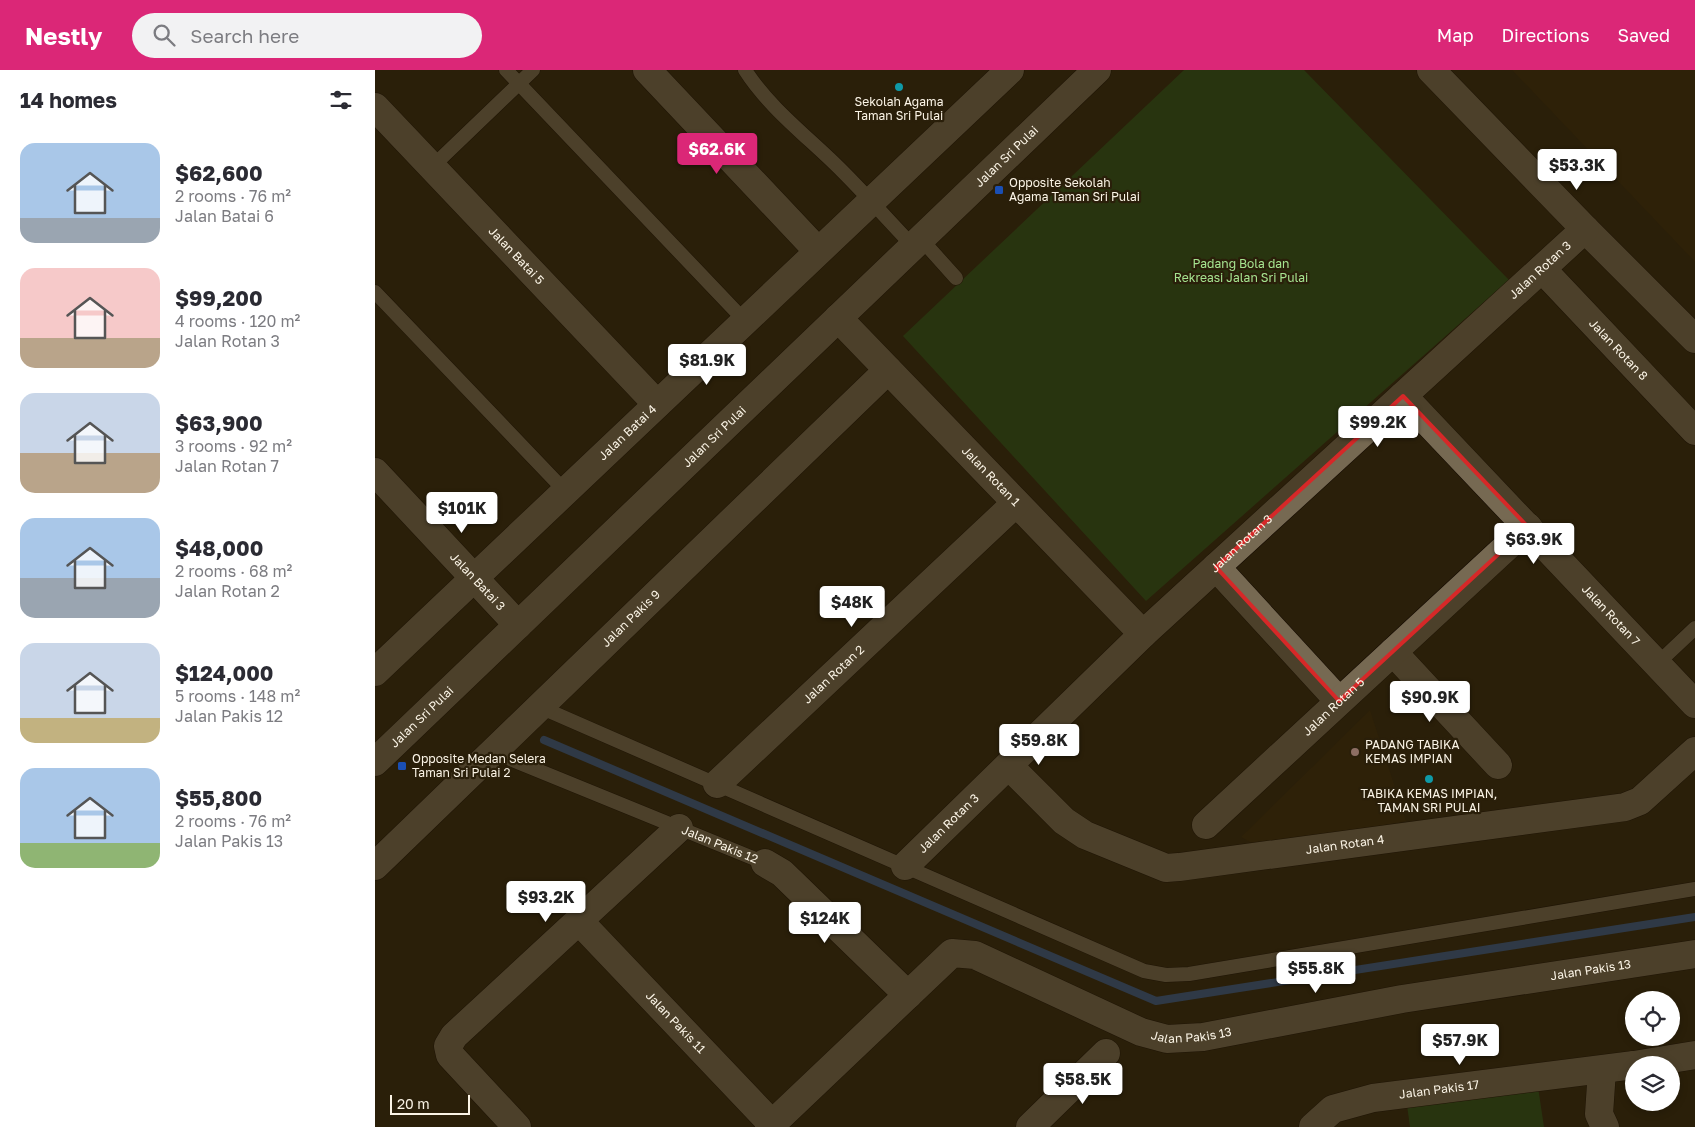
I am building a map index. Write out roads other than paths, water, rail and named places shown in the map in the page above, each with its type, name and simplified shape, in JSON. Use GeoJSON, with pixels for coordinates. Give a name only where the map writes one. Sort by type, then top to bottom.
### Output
{"type":"FeatureCollection","features":[{"type":"Feature","properties":{"kind":"street"},"geometry":{"type":"LineString","coordinates":[[647,70],[818,252]]}},
{"type":"Feature","properties":{"kind":"street","name":"Jalan Batai 4"},"geometry":{"type":"LineString","coordinates":[[375,672],[1010,70]]}},
{"type":"Feature","properties":{"kind":"street","name":"Jalan Sri Pulai"},"geometry":{"type":"LineString","coordinates":[[375,762],[1097,70]]}},
{"type":"Feature","properties":{"kind":"street"},"geometry":{"type":"LineString","coordinates":[[1431,70],[1585,230],[1695,339]]}},
{"type":"Feature","properties":{"kind":"street","name":"Jalan Batai 5"},"geometry":{"type":"LineString","coordinates":[[375,107],[657,404]]}},
{"type":"Feature","properties":{"kind":"street","name":"Jalan Rotan 3"},"geometry":{"type":"LineString","coordinates":[[905,866],[1143,634],[1585,230]]}},
{"type":"Feature","properties":{"kind":"street","name":"Jalan Rotan 8"},"geometry":{"type":"LineString","coordinates":[[1543,269],[1695,431]]}},
{"type":"Feature","properties":{"kind":"street","name":"Jalan Rotan 1"},"geometry":{"type":"LineString","coordinates":[[838,318],[1143,634]]}},
{"type":"Feature","properties":{"kind":"street","name":"Jalan Pakis 9"},"geometry":{"type":"LineString","coordinates":[[375,866],[888,370]]}},
{"type":"Feature","properties":{"kind":"street","name":"Jalan Rotan 7"},"geometry":{"type":"LineString","coordinates":[[1403,396],[1695,704]]}},
{"type":"Feature","properties":{"kind":"street","name":"Jalan Batai 3"},"geometry":{"type":"LineString","coordinates":[[375,472],[518,625]]}},
{"type":"Feature","properties":{"kind":"street","name":"Jalan Rotan 2"},"geometry":{"type":"LineString","coordinates":[[717,784],[1016,503]]}},
{"type":"Feature","properties":{"kind":"street","name":"Jalan Rotan 5"},"geometry":{"type":"LineString","coordinates":[[1206,825],[1527,527]]}},
{"type":"Feature","properties":{"kind":"street"},"geometry":{"type":"LineString","coordinates":[[1216,567],[1339,701]]}},
{"type":"Feature","properties":{"kind":"street"},"geometry":{"type":"LineString","coordinates":[[1393,652],[1498,765]]}},
{"type":"Feature","properties":{"kind":"street","name":"Jalan Rotan 4"},"geometry":{"type":"LineString","coordinates":[[1009,766],[1064,821],[1085,835],[1166,868],[1179,868],[1625,807],[1639,801],[1695,751]]}},
{"type":"Feature","properties":{"kind":"street"},"geometry":{"type":"LineString","coordinates":[[517,1127],[450,1055],[448,1046],[454,1036],[679,828]]}},
{"type":"Feature","properties":{"kind":"street","name":"Jalan Pakis 12"},"geometry":{"type":"LineString","coordinates":[[765,863],[782,873],[908,995]]}},
{"type":"Feature","properties":{"kind":"street","name":"Jalan Pakis 11"},"geometry":{"type":"LineString","coordinates":[[579,921],[771,1126]]}},
{"type":"Feature","properties":{"kind":"street","name":"Jalan Pakis 13"},"geometry":{"type":"LineString","coordinates":[[771,1126],[952,953],[975,955],[1141,1032],[1167,1039],[1203,1037],[1402,999],[1695,954]]}},
{"type":"Feature","properties":{"kind":"street"},"geometry":{"type":"LineString","coordinates":[[1030,1127],[1106,1053]]}},
{"type":"Feature","properties":{"kind":"street","name":"Jalan Pakis 17"},"geometry":{"type":"LineString","coordinates":[[1680,1057],[1695,1055]]}},
{"type":"Feature","properties":{"kind":"street","name":"Jalan Pakis 17"},"geometry":{"type":"LineString","coordinates":[[1313,1127],[1333,1109],[1373,1098],[1625,1066]]}},
{"type":"Feature","properties":{"kind":"street"},"geometry":{"type":"LineString","coordinates":[[1602,1070],[1599,1114],[1605,1127]]}},
{"type":"Feature","properties":{"kind":"lane"},"geometry":{"type":"LineString","coordinates":[[506,70],[745,321]]}},
{"type":"Feature","properties":{"kind":"lane"},"geometry":{"type":"LineString","coordinates":[[432,167],[533,70]]}},
{"type":"Feature","properties":{"kind":"lane"},"geometry":{"type":"LineString","coordinates":[[745,70],[759,89],[812,144],[835,164],[870,202],[956,278]]}},
{"type":"Feature","properties":{"kind":"lane"},"geometry":{"type":"LineString","coordinates":[[375,292],[565,491]]}},
{"type":"Feature","properties":{"kind":"lane"},"geometry":{"type":"LineString","coordinates":[[1657,664],[1695,628]]}},
{"type":"Feature","properties":{"kind":"lane"},"geometry":{"type":"LineString","coordinates":[[540,707],[1144,971],[1165,975],[1189,974],[1695,889]]}},
{"type":"Feature","properties":{"kind":"lane","name":"Jalan Pakis 12"},"geometry":{"type":"LineString","coordinates":[[493,752],[765,863]]}},
{"type":"Feature","properties":{"kind":"waterway"},"geometry":{"type":"LineString","coordinates":[[544,740],[1156,1001],[1695,917]]}},
{"type":"Feature","properties":{"kind":"place","name":"Sekolah Agama Taman Sri Pulai"},"geometry":{"type":"Point","coordinates":[899,87]}},
{"type":"Feature","properties":{"kind":"place","name":"Opposite Sekolah Agama Taman Sri Pulai"},"geometry":{"type":"Point","coordinates":[999,190]}},
{"type":"Feature","properties":{"kind":"place","name":"PADANG TABIKA KEMAS IMPIAN"},"geometry":{"type":"Point","coordinates":[1355,752]}},
{"type":"Feature","properties":{"kind":"place","name":"Opposite Medan Selera Taman Sri Pulai 2"},"geometry":{"type":"Point","coordinates":[402,766]}},
{"type":"Feature","properties":{"kind":"place","name":"TABIKA KEMAS IMPIAN, TAMAN SRI PULAI"},"geometry":{"type":"Point","coordinates":[1429,779]}},
{"type":"Feature","properties":{"kind":"park label","name":"Padang Bola dan Rekreasi Jalan Sri Pulai"},"geometry":{"type":"Point","coordinates":[1241,271]}}]}
